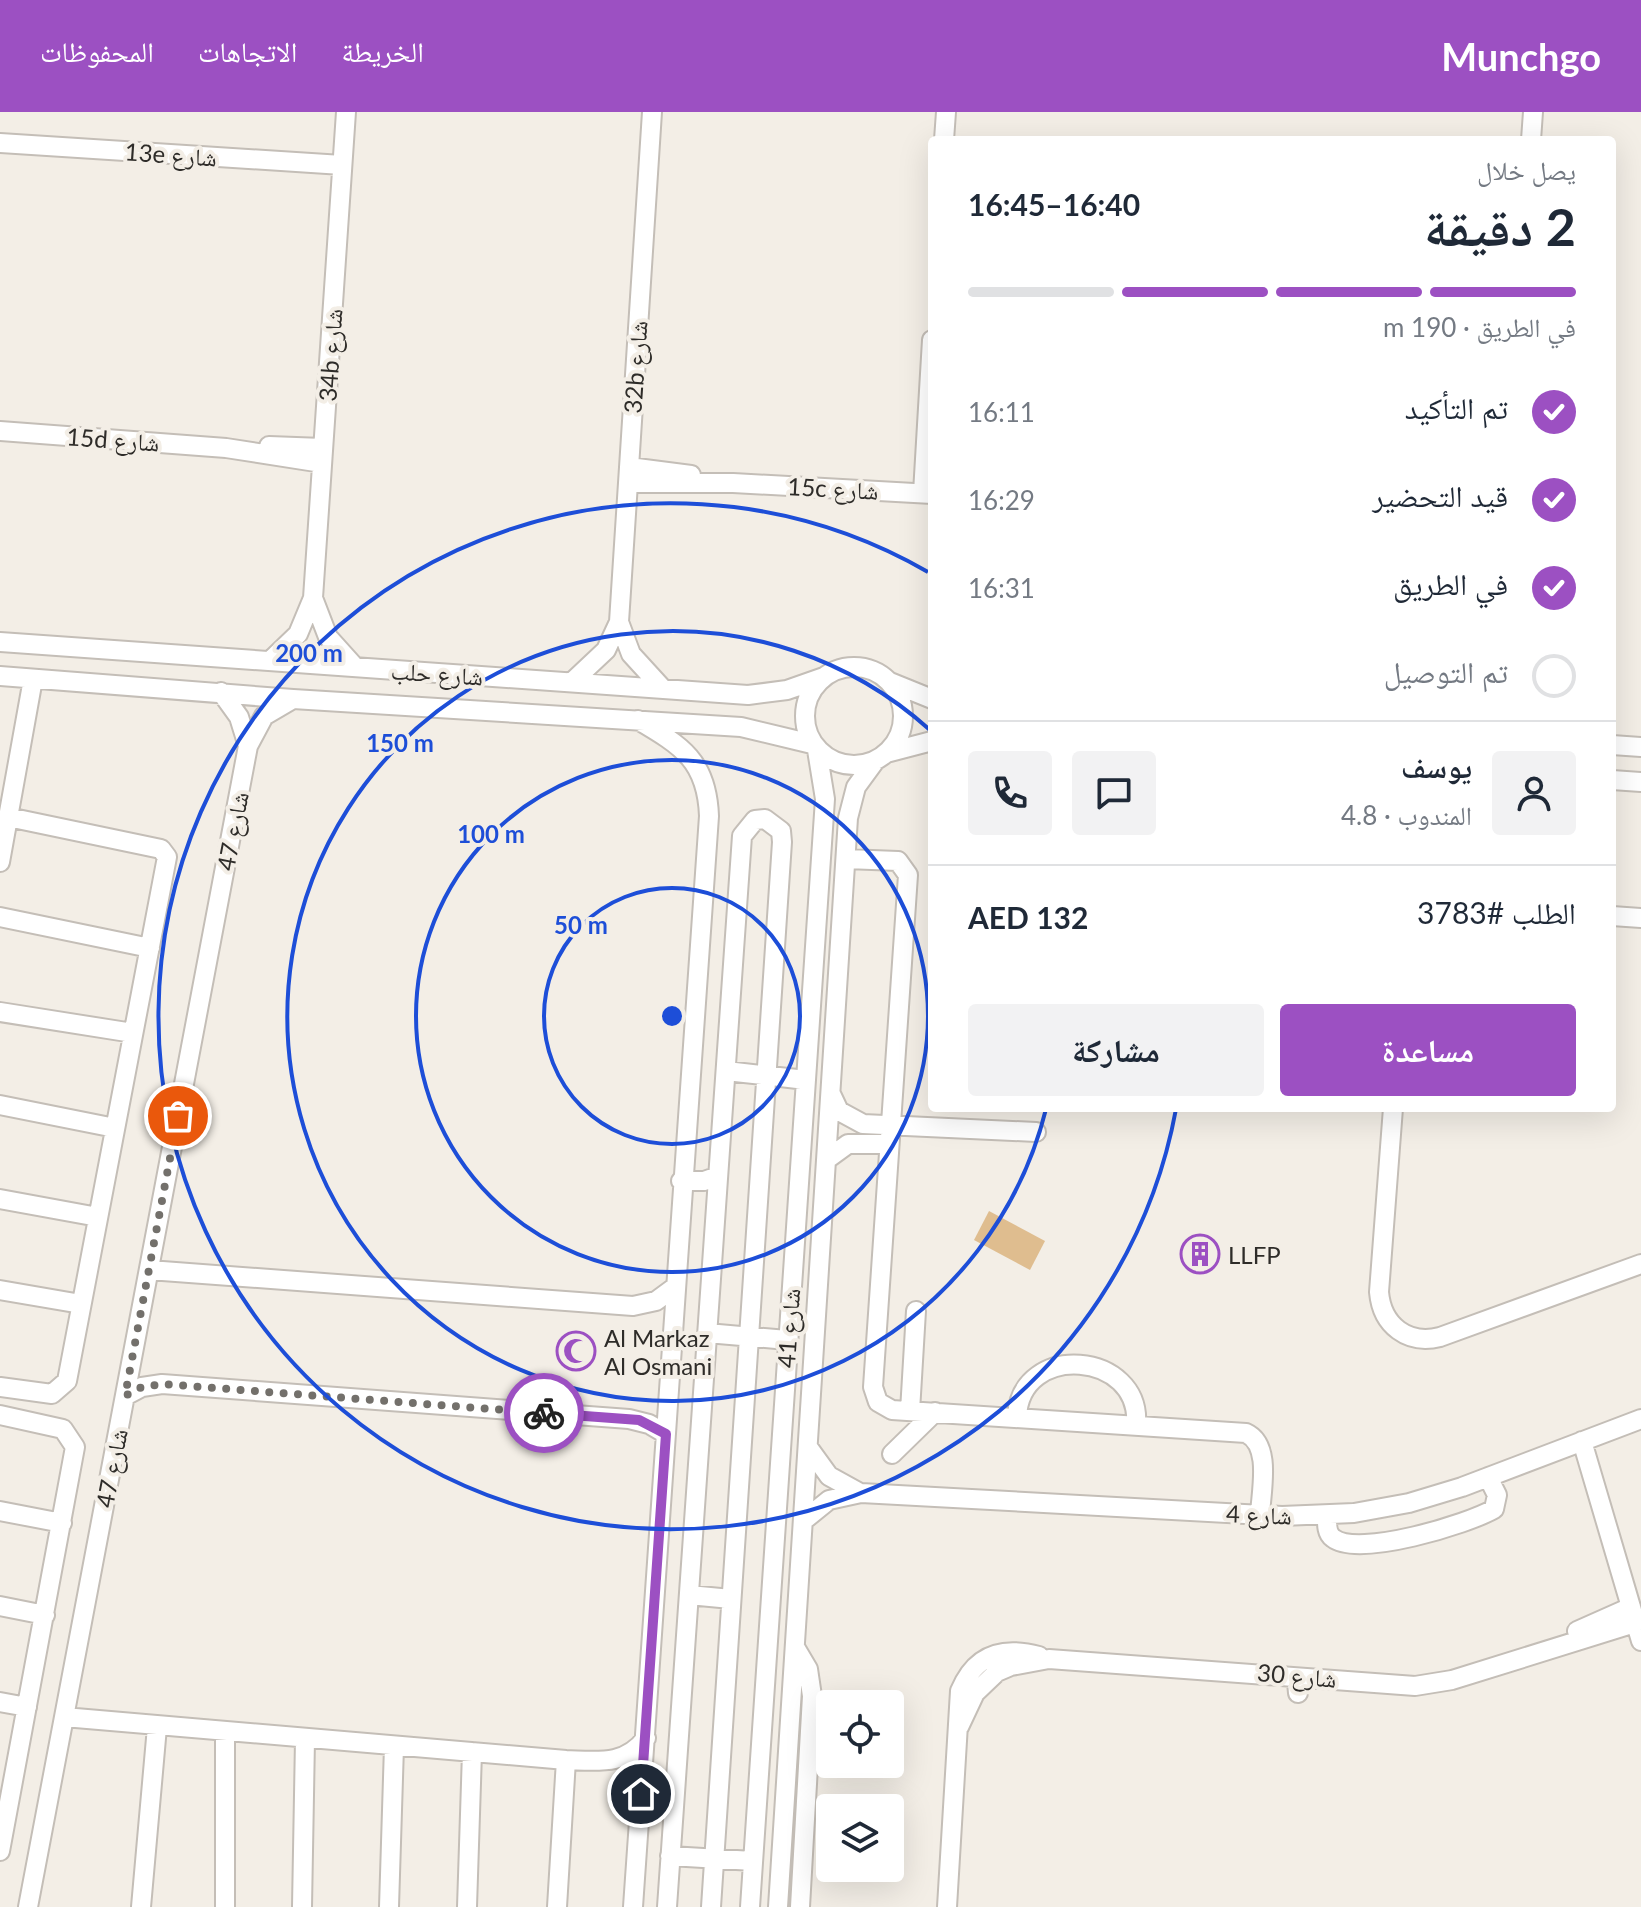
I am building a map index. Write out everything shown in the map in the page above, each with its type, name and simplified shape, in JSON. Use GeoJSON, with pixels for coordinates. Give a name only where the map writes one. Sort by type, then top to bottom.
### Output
{"type":"FeatureCollection","features":[{"type":"Feature","properties":{"kind":"street","name":"34b شارع"},"geometry":{"type":"LineString","coordinates":[[270,661],[298,634],[313,598],[346,112]]}},
{"type":"Feature","properties":{"kind":"street","name":"32b شارع"},"geometry":{"type":"LineString","coordinates":[[652,112],[619,622],[631,654],[663,689]]}},
{"type":"Feature","properties":{"kind":"street"},"geometry":{"type":"LineString","coordinates":[[944,136],[946,112]]}},
{"type":"Feature","properties":{"kind":"street"},"geometry":{"type":"LineString","coordinates":[[1531,136],[1533,112]]}},
{"type":"Feature","properties":{"kind":"street","name":"13e شارع"},"geometry":{"type":"LineString","coordinates":[[0,143],[342,165]]}},
{"type":"Feature","properties":{"kind":"street","name":"15d شارع"},"geometry":{"type":"LineString","coordinates":[[0,431],[323,455]]}},
{"type":"Feature","properties":{"kind":"street"},"geometry":{"type":"LineString","coordinates":[[927,493],[928,471]]}},
{"type":"Feature","properties":{"kind":"street","name":"15c شارع"},"geometry":{"type":"LineString","coordinates":[[628,475],[927,493]]}},
{"type":"Feature","properties":{"kind":"street","name":"34b شارع"},"geometry":{"type":"LineString","coordinates":[[313,598],[328,637],[355,667]]}},
{"type":"Feature","properties":{"kind":"street","name":"32b شارع"},"geometry":{"type":"LineString","coordinates":[[572,682],[596,663],[619,622]]}},
{"type":"Feature","properties":{"kind":"street","name":"شارع حلب"},"geometry":{"type":"LineString","coordinates":[[0,642],[767,694],[824,677]]}},
{"type":"Feature","properties":{"kind":"street"},"geometry":{"type":"LineString","coordinates":[[928,697],[876,672],[850,667],[824,677],[815,685],[805,708],[804,721],[815,747],[838,763],[863,765],[928,742]]}},
{"type":"Feature","properties":{"kind":"street","name":"شارع حلب"},"geometry":{"type":"LineString","coordinates":[[0,676],[293,699],[741,727],[815,747]]}},
{"type":"Feature","properties":{"kind":"street"},"geometry":{"type":"LineString","coordinates":[[0,862],[33,679]]}},
{"type":"Feature","properties":{"kind":"street"},"geometry":{"type":"LineString","coordinates":[[881,757],[895,743],[903,717],[901,703],[888,680]]}},
{"type":"Feature","properties":{"kind":"street"},"geometry":{"type":"LineString","coordinates":[[221,692],[239,717],[248,746]]}},
{"type":"Feature","properties":{"kind":"street","name":"شارع 47"},"geometry":{"type":"LineString","coordinates":[[28,1907],[248,746],[264,716],[293,699]]}},
{"type":"Feature","properties":{"kind":"street"},"geometry":{"type":"LineString","coordinates":[[633,1907],[708,793],[701,772],[688,753],[638,720]]}},
{"type":"Feature","properties":{"kind":"street"},"geometry":{"type":"LineString","coordinates":[[1616,745],[1641,747]]}},
{"type":"Feature","properties":{"kind":"street","name":"شارع 41"},"geometry":{"type":"LineString","coordinates":[[750,1907],[825,799],[815,747]]}},
{"type":"Feature","properties":{"kind":"street","name":"شارع 41"},"geometry":{"type":"LineString","coordinates":[[778,1907],[851,802],[856,787],[881,757]]}},
{"type":"Feature","properties":{"kind":"street"},"geometry":{"type":"LineString","coordinates":[[1616,780],[1641,782]]}},
{"type":"Feature","properties":{"kind":"street"},"geometry":{"type":"LineString","coordinates":[[0,1387],[52,1394],[63,1387],[166,862],[165,852],[8,817]]}},
{"type":"Feature","properties":{"kind":"street"},"geometry":{"type":"LineString","coordinates":[[667,1907],[742,836],[747,826],[765,819],[781,831],[782,842],[711,1907]]}},
{"type":"Feature","properties":{"kind":"street"},"geometry":{"type":"LineString","coordinates":[[846,859],[898,861],[908,875],[873,1387],[885,1408],[1246,1433],[1256,1438],[1262,1450],[1260,1515]]}},
{"type":"Feature","properties":{"kind":"street"},"geometry":{"type":"LineString","coordinates":[[1616,916],[1641,918]]}},
{"type":"Feature","properties":{"kind":"street"},"geometry":{"type":"LineString","coordinates":[[0,917],[150,948]]}},
{"type":"Feature","properties":{"kind":"street"},"geometry":{"type":"LineString","coordinates":[[0,1012],[133,1033]]}},
{"type":"Feature","properties":{"kind":"street"},"geometry":{"type":"LineString","coordinates":[[726,1071],[806,1080]]}},
{"type":"Feature","properties":{"kind":"street"},"geometry":{"type":"LineString","coordinates":[[831,1094],[839,1111],[854,1122],[890,1135]]}},
{"type":"Feature","properties":{"kind":"street"},"geometry":{"type":"LineString","coordinates":[[0,1105],[115,1128]]}},
{"type":"Feature","properties":{"kind":"street"},"geometry":{"type":"LineString","coordinates":[[1393,1112],[1379,1292],[1382,1312],[1402,1333],[1421,1339],[1440,1337],[1641,1264]]}},
{"type":"Feature","properties":{"kind":"street"},"geometry":{"type":"LineString","coordinates":[[826,1160],[848,1144],[890,1135],[1036,1132]]}},
{"type":"Feature","properties":{"kind":"street"},"geometry":{"type":"LineString","coordinates":[[681,1188],[718,1176]]}},
{"type":"Feature","properties":{"kind":"street"},"geometry":{"type":"LineString","coordinates":[[681,1188],[717,1199]]}},
{"type":"Feature","properties":{"kind":"street"},"geometry":{"type":"LineString","coordinates":[[0,1199],[98,1217]]}},
{"type":"Feature","properties":{"kind":"street"},"geometry":{"type":"LineString","coordinates":[[149,1270],[633,1306],[656,1301],[675,1287]]}},
{"type":"Feature","properties":{"kind":"street"},"geometry":{"type":"LineString","coordinates":[[0,1290],[81,1304]]}},
{"type":"Feature","properties":{"kind":"street"},"geometry":{"type":"LineString","coordinates":[[910,1411],[916,1311]]}},
{"type":"Feature","properties":{"kind":"street"},"geometry":{"type":"LineString","coordinates":[[707,1333],[787,1340]]}},
{"type":"Feature","properties":{"kind":"street"},"geometry":{"type":"LineString","coordinates":[[1017,1417],[1022,1390],[1037,1376],[1057,1367],[1078,1364],[1100,1369],[1118,1379],[1136,1405],[1136,1425]]}},
{"type":"Feature","properties":{"kind":"street"},"geometry":{"type":"LineString","coordinates":[[125,1396],[142,1387],[162,1384],[629,1419],[649,1424],[666,1434]]}},
{"type":"Feature","properties":{"kind":"street"},"geometry":{"type":"LineString","coordinates":[[892,1454],[935,1412]]}},
{"type":"Feature","properties":{"kind":"street"},"geometry":{"type":"LineString","coordinates":[[0,1415],[63,1429],[73,1439],[75,1454],[27,1707],[5,1801],[0,1851]]}},
{"type":"Feature","properties":{"kind":"street","name":"شارع 4"},"geometry":{"type":"LineString","coordinates":[[803,1521],[829,1500],[861,1493],[1260,1515],[1327,1515],[1409,1503],[1488,1477],[1641,1419]]}},
{"type":"Feature","properties":{"kind":"street"},"geometry":{"type":"LineString","coordinates":[[1575,1443],[1606,1525],[1633,1583],[1636,1624]]}},
{"type":"Feature","properties":{"kind":"street","name":"شارع 4"},"geometry":{"type":"LineString","coordinates":[[808,1447],[829,1476],[861,1493]]}},
{"type":"Feature","properties":{"kind":"street"},"geometry":{"type":"LineString","coordinates":[[1327,1515],[1329,1533],[1337,1540],[1368,1542],[1418,1536],[1467,1522],[1494,1509],[1497,1495],[1488,1477]]}},
{"type":"Feature","properties":{"kind":"street"},"geometry":{"type":"LineString","coordinates":[[0,1511],[62,1523]]}},
{"type":"Feature","properties":{"kind":"street"},"geometry":{"type":"LineString","coordinates":[[689,1595],[731,1599]]}},
{"type":"Feature","properties":{"kind":"street"},"geometry":{"type":"LineString","coordinates":[[0,1606],[45,1615]]}},
{"type":"Feature","properties":{"kind":"street","name":"شارع 30"},"geometry":{"type":"LineString","coordinates":[[947,1907],[960,1691],[965,1678],[983,1658],[1009,1650],[1049,1659],[1297,1686],[1433,1684],[1636,1624]]}},
{"type":"Feature","properties":{"kind":"street"},"geometry":{"type":"LineString","coordinates":[[795,1647],[808,1669],[812,1696],[800,1907]]}},
{"type":"Feature","properties":{"kind":"street"},"geometry":{"type":"LineString","coordinates":[[649,1699],[682,1687]]}},
{"type":"Feature","properties":{"kind":"street"},"geometry":{"type":"LineString","coordinates":[[649,1699],[680,1710]]}},
{"type":"Feature","properties":{"kind":"street"},"geometry":{"type":"LineString","coordinates":[[0,1702],[27,1707]]}},
{"type":"Feature","properties":{"kind":"street"},"geometry":{"type":"LineString","coordinates":[[64,1717],[566,1760],[614,1761],[638,1749],[646,1738]]}},
{"type":"Feature","properties":{"kind":"street"},"geometry":{"type":"LineString","coordinates":[[141,1907],[157,1727]]}},
{"type":"Feature","properties":{"kind":"street"},"geometry":{"type":"LineString","coordinates":[[225,1732],[225,1907]]}},
{"type":"Feature","properties":{"kind":"street"},"geometry":{"type":"LineString","coordinates":[[302,1907],[305,1739]]}},
{"type":"Feature","properties":{"kind":"street"},"geometry":{"type":"LineString","coordinates":[[389,1907],[394,1746]]}},
{"type":"Feature","properties":{"kind":"street"},"geometry":{"type":"LineString","coordinates":[[467,1907],[472,1752]]}},
{"type":"Feature","properties":{"kind":"street"},"geometry":{"type":"LineString","coordinates":[[557,1907],[566,1760]]}},
{"type":"Feature","properties":{"kind":"street"},"geometry":{"type":"LineString","coordinates":[[670,1856],[753,1861]]}},
{"type":"Feature","properties":{"kind":"shaded area"},"geometry":{"type":"Polygon","coordinates":[[[989,1211],[1045,1241],[1030,1270],[974,1240],[989,1211]]]}},
{"type":"Feature","properties":{"kind":"way so far"},"geometry":{"type":"LineString","coordinates":[[178,1116],[125,1396],[142,1387],[162,1384],[544,1413]]}},
{"type":"Feature","properties":{"kind":"place","name":"LLFP"},"geometry":{"type":"Point","coordinates":[1200,1254]}},
{"type":"Feature","properties":{"kind":"place","name":"Al Markaz Al Osmani"},"geometry":{"type":"Point","coordinates":[576,1351]}},
{"type":"Feature","properties":{"kind":"route"},"geometry":{"type":"LineString","coordinates":[[544,1413],[639,1420],[666,1434],[641,1794]]}}]}
